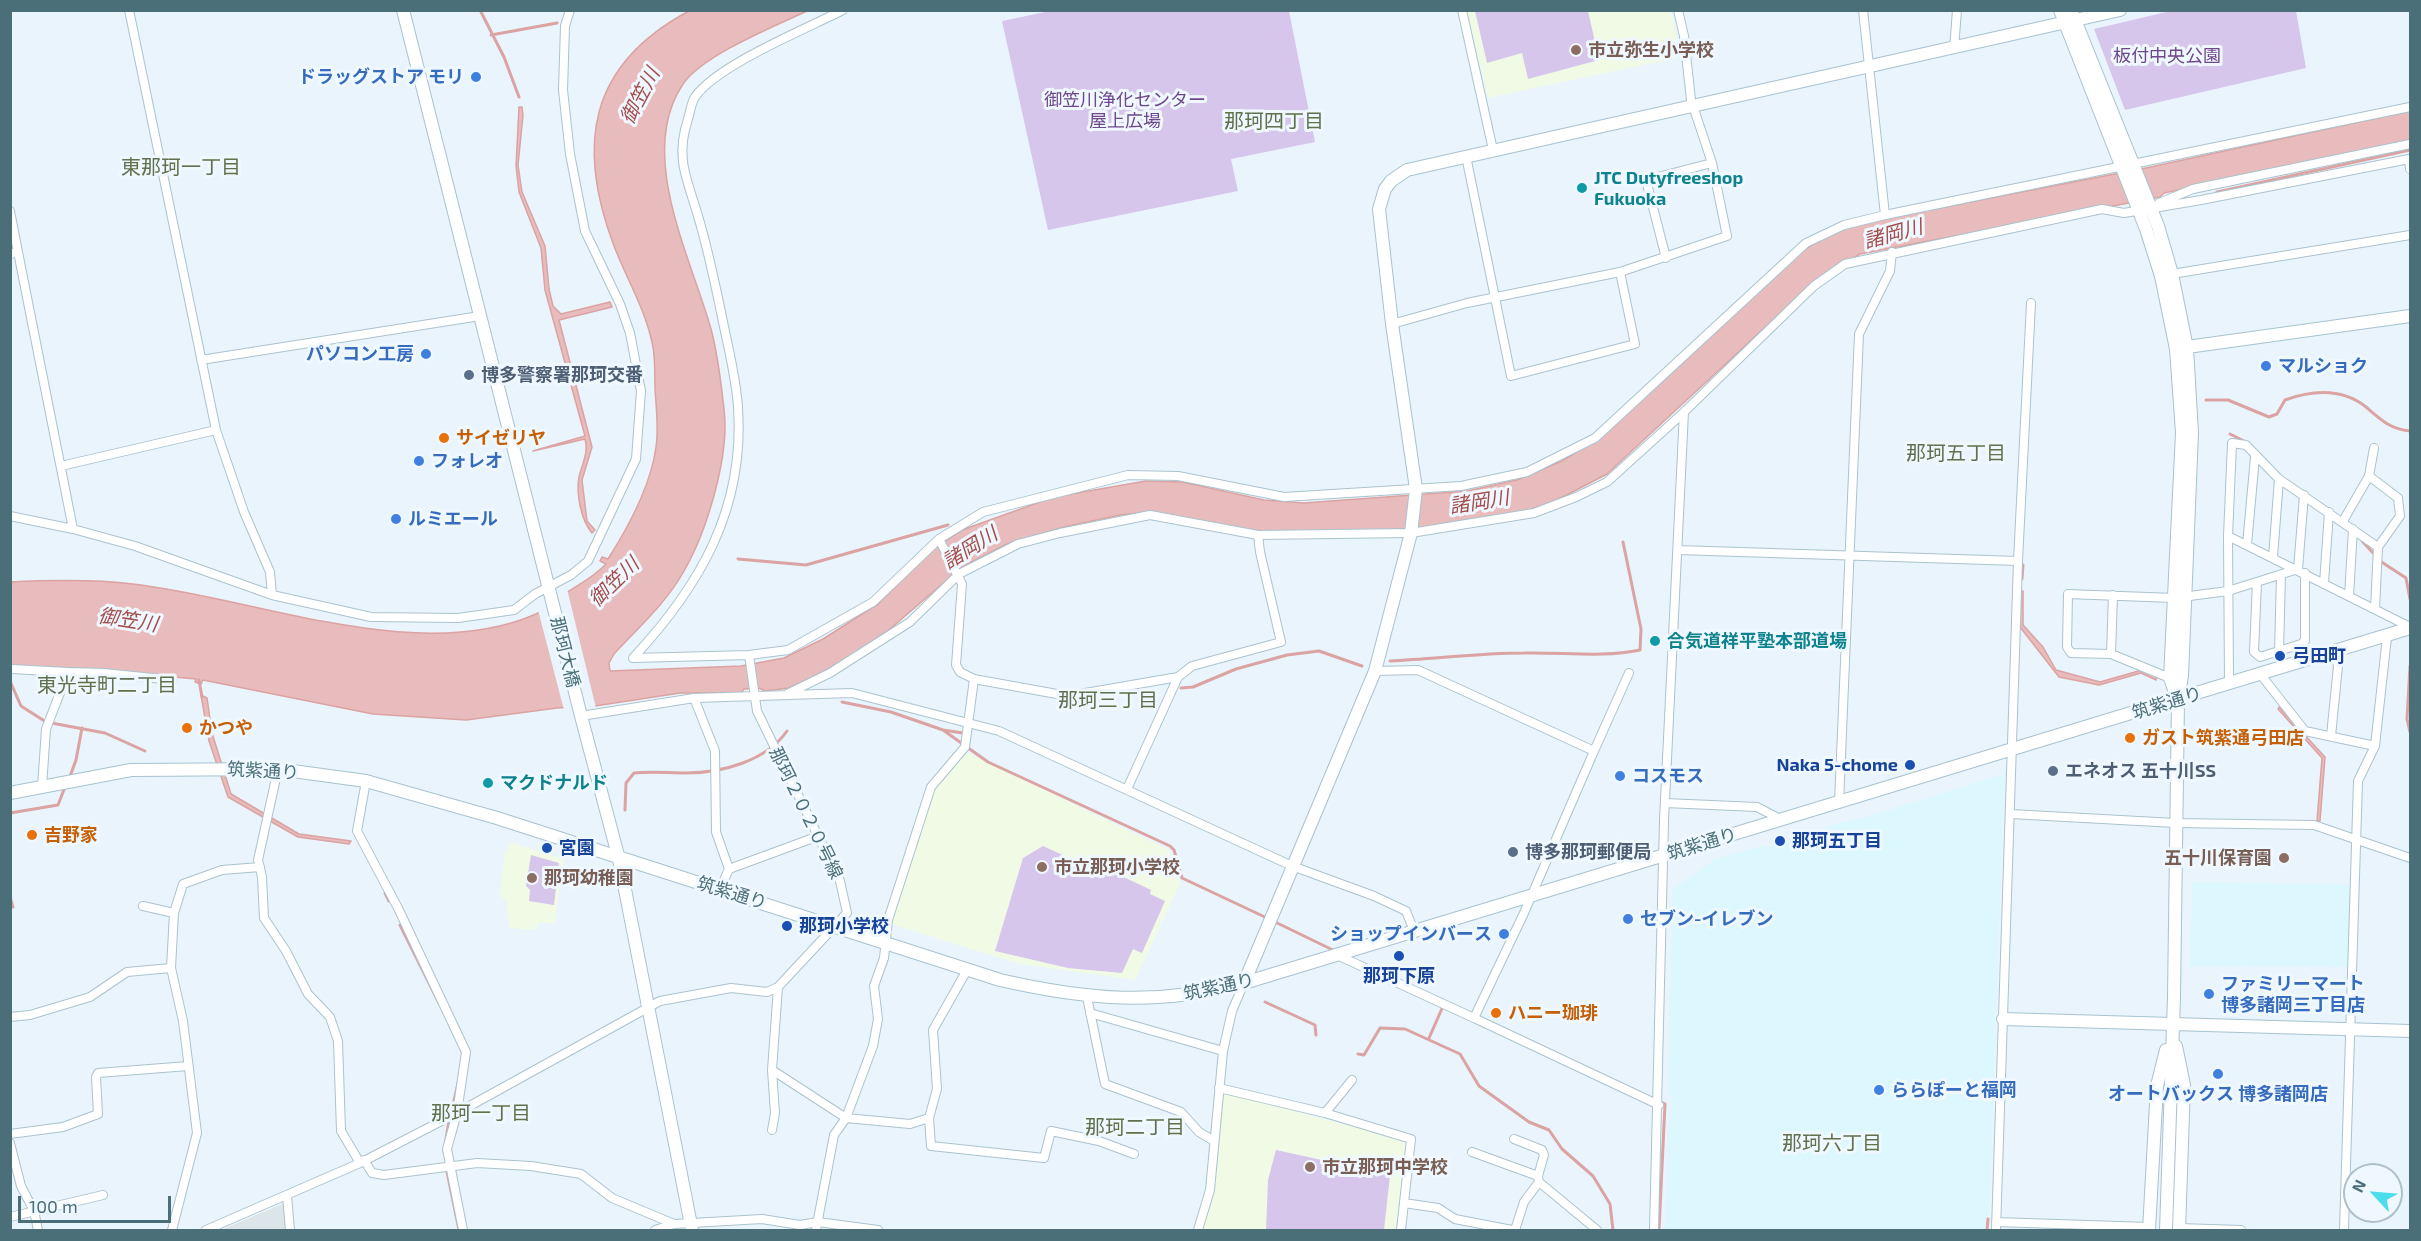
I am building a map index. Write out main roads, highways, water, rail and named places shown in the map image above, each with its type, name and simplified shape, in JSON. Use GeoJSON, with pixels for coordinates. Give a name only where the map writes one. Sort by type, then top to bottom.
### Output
{"type":"FeatureCollection","features":[{"type":"Feature","properties":{"kind":"water"},"geometry":{"type":"Polygon","coordinates":[[[689,11],[807,11],[740,42],[706,62],[683,84],[670,112],[665,142],[666,173],[681,238],[716,348],[724,409],[724,448],[715,492],[693,554],[669,593],[614,654],[609,663],[610,671],[741,666],[784,658],[823,639],[878,604],[931,550],[962,530],[1054,497],[1146,481],[1182,482],[1264,500],[1304,503],[1467,491],[1517,480],[1562,461],[1588,445],[1787,263],[1827,234],[1856,224],[2146,168],[2410,111],[2410,142],[2164,193],[2160,197],[1860,254],[1816,280],[1607,474],[1555,501],[1520,513],[1422,528],[1307,534],[1259,531],[1150,512],[1120,515],[1064,527],[1007,544],[962,567],[890,629],[838,665],[789,688],[765,691],[759,688],[744,689],[741,693],[680,693],[595,706],[557,708],[466,720],[373,714],[203,680],[201,684],[195,682],[196,679],[72,668],[11,667],[10,582],[72,580],[133,584],[181,591],[336,624],[389,631],[441,633],[490,628],[536,614],[601,569],[606,564],[600,561],[602,557],[608,559],[624,533],[644,491],[653,462],[657,425],[655,362],[650,333],[614,246],[602,209],[595,174],[594,141],[599,111],[611,82],[629,56],[655,32],[689,11]]]}},
{"type":"Feature","properties":{"kind":"water"},"geometry":{"type":"Polygon","coordinates":[[[519,107],[522,107],[523,115],[518,165],[522,192],[545,246],[553,306],[561,314],[610,302],[612,307],[559,320],[592,447],[582,480],[587,521],[595,530],[592,533],[582,514],[578,491],[579,477],[586,453],[585,439],[533,451],[585,436],[545,290],[541,248],[519,192],[516,166],[519,107]]]}},
{"type":"Feature","properties":{"kind":"water"},"geometry":{"type":"Polygon","coordinates":[[[2021,591],[2023,591],[2023,625],[2043,647],[2056,670],[2100,682],[2142,670],[2157,677],[2156,680],[2141,673],[2099,685],[2059,677],[2020,627],[2021,591]]]}},
{"type":"Feature","properties":{"kind":"water"},"geometry":{"type":"Polygon","coordinates":[[[201,695],[207,698],[212,733],[231,794],[299,834],[351,841],[349,844],[298,837],[228,797],[209,741],[201,695]]]}},
{"type":"Feature","properties":{"kind":"water"},"geometry":{"type":"Polygon","coordinates":[[[2279,707],[2325,757],[2320,821],[2317,821],[2322,758],[2278,709],[2279,707]]]}},
{"type":"Feature","properties":{"kind":"waterway"},"geometry":{"type":"LineString","coordinates":[[480,10],[504,57],[519,97]]}},
{"type":"Feature","properties":{"kind":"waterway"},"geometry":{"type":"LineString","coordinates":[[491,35],[557,23]]}},
{"type":"Feature","properties":{"kind":"waterway"},"geometry":{"type":"LineString","coordinates":[[2217,192],[2410,150]]}},
{"type":"Feature","properties":{"kind":"waterway"},"geometry":{"type":"LineString","coordinates":[[2206,400],[2228,400],[2269,417],[2277,414],[2285,400],[2306,394],[2337,394],[2357,401],[2391,426],[2410,431]]}},
{"type":"Feature","properties":{"kind":"waterway"},"geometry":{"type":"LineString","coordinates":[[2230,434],[2246,442]]}},
{"type":"Feature","properties":{"kind":"waterway"},"geometry":{"type":"LineString","coordinates":[[738,559],[806,565],[948,525]]}},
{"type":"Feature","properties":{"kind":"waterway"},"geometry":{"type":"LineString","coordinates":[[2362,541],[2376,556]]}},
{"type":"Feature","properties":{"kind":"waterway"},"geometry":{"type":"LineString","coordinates":[[1390,661],[1490,654],[1597,654],[1640,650],[1641,629],[1623,542]]}},
{"type":"Feature","properties":{"kind":"waterway"},"geometry":{"type":"LineString","coordinates":[[2380,561],[2406,578],[2410,599]]}},
{"type":"Feature","properties":{"kind":"waterway"},"geometry":{"type":"LineString","coordinates":[[2022,579],[2023,565]]}},
{"type":"Feature","properties":{"kind":"waterway"},"geometry":{"type":"LineString","coordinates":[[1181,688],[1193,687],[1236,669],[1287,655],[1319,651],[1362,666]]}},
{"type":"Feature","properties":{"kind":"waterway"},"geometry":{"type":"LineString","coordinates":[[2410,666],[2407,719],[2410,732]]}},
{"type":"Feature","properties":{"kind":"waterway"},"geometry":{"type":"LineString","coordinates":[[199,680],[202,697]]}},
{"type":"Feature","properties":{"kind":"waterway"},"geometry":{"type":"LineString","coordinates":[[10,681],[21,706],[46,722],[105,733],[145,751]]}},
{"type":"Feature","properties":{"kind":"waterway"},"geometry":{"type":"LineString","coordinates":[[842,702],[891,712],[943,730],[963,733]]}},
{"type":"Feature","properties":{"kind":"waterway"},"geometry":{"type":"LineString","coordinates":[[69,779],[76,760],[82,728]]}},
{"type":"Feature","properties":{"kind":"waterway"},"geometry":{"type":"LineString","coordinates":[[943,730],[988,762],[1170,846],[1174,850],[1182,878],[1267,918]]}},
{"type":"Feature","properties":{"kind":"waterway"},"geometry":{"type":"LineString","coordinates":[[625,810],[626,783],[634,773],[686,773],[728,768],[767,750],[787,731]]}},
{"type":"Feature","properties":{"kind":"waterway"},"geometry":{"type":"LineString","coordinates":[[10,813],[58,805],[65,787]]}},
{"type":"Feature","properties":{"kind":"waterway"},"geometry":{"type":"LineString","coordinates":[[385,893],[389,901]]}},
{"type":"Feature","properties":{"kind":"waterway"},"geometry":{"type":"LineString","coordinates":[[10,897],[13,907],[10,907]]}},
{"type":"Feature","properties":{"kind":"waterway"},"geometry":{"type":"LineString","coordinates":[[1273,921],[1335,951]]}},
{"type":"Feature","properties":{"kind":"waterway"},"geometry":{"type":"LineString","coordinates":[[400,925],[439,1003]]}},
{"type":"Feature","properties":{"kind":"waterway"},"geometry":{"type":"LineString","coordinates":[[1265,1002],[1315,1025],[1316,1035]]}},
{"type":"Feature","properties":{"kind":"waterway"},"geometry":{"type":"LineString","coordinates":[[1429,1038],[1444,1004]]}},
{"type":"Feature","properties":{"kind":"waterway"},"geometry":{"type":"LineString","coordinates":[[1358,1054],[1364,1055],[1380,1028],[1405,1029],[1460,1054],[1479,1086],[1529,1122],[1549,1130],[1562,1149],[1593,1176],[1610,1204],[1613,1230]]}},
{"type":"Feature","properties":{"kind":"waterway"},"geometry":{"type":"LineString","coordinates":[[451,1114],[458,1083]]}},
{"type":"Feature","properties":{"kind":"waterway"},"geometry":{"type":"LineString","coordinates":[[1659,1101],[1665,1104],[1659,1230]]}},
{"type":"Feature","properties":{"kind":"waterway"},"geometry":{"type":"LineString","coordinates":[[444,1152],[449,1121]]}},
{"type":"Feature","properties":{"kind":"waterway"},"geometry":{"type":"LineString","coordinates":[[446,1167],[459,1230]]}},
{"type":"Feature","properties":{"kind":"waterway"},"geometry":{"type":"LineString","coordinates":[[1987,1230],[1988,1219]]}},
{"type":"Feature","properties":{"kind":"place","name":"市立弥生小学校"},"geometry":{"type":"Point","coordinates":[1576,50]}},
{"type":"Feature","properties":{"kind":"place","name":"ドラッグストア モリ"},"geometry":{"type":"Point","coordinates":[476,77]}},
{"type":"Feature","properties":{"kind":"place","name":"JTC Dutyfreeshop Fukuoka"},"geometry":{"type":"Point","coordinates":[1582,188]}},
{"type":"Feature","properties":{"kind":"place","name":"パソコン工房"},"geometry":{"type":"Point","coordinates":[426,354]}},
{"type":"Feature","properties":{"kind":"place","name":"マルショク"},"geometry":{"type":"Point","coordinates":[2266,366]}},
{"type":"Feature","properties":{"kind":"place","name":"博多警察署那珂交番"},"geometry":{"type":"Point","coordinates":[469,375]}},
{"type":"Feature","properties":{"kind":"place","name":"サイゼリヤ"},"geometry":{"type":"Point","coordinates":[444,438]}},
{"type":"Feature","properties":{"kind":"place","name":"フォレオ"},"geometry":{"type":"Point","coordinates":[419,461]}},
{"type":"Feature","properties":{"kind":"place","name":"ルミエール"},"geometry":{"type":"Point","coordinates":[396,519]}},
{"type":"Feature","properties":{"kind":"place","name":"合気道祥平塾本部道場"},"geometry":{"type":"Point","coordinates":[1655,641]}},
{"type":"Feature","properties":{"kind":"place","name":"弓田町"},"geometry":{"type":"Point","coordinates":[2280,656]}},
{"type":"Feature","properties":{"kind":"place","name":"かつや"},"geometry":{"type":"Point","coordinates":[187,728]}},
{"type":"Feature","properties":{"kind":"place","name":"ガスト筑紫通弓田店"},"geometry":{"type":"Point","coordinates":[2130,738]}},
{"type":"Feature","properties":{"kind":"place","name":"Naka 5-chome"},"geometry":{"type":"Point","coordinates":[1910,765]}},
{"type":"Feature","properties":{"kind":"place","name":"エネオス 五十川SS"},"geometry":{"type":"Point","coordinates":[2053,771]}},
{"type":"Feature","properties":{"kind":"place","name":"コスモス"},"geometry":{"type":"Point","coordinates":[1620,776]}},
{"type":"Feature","properties":{"kind":"place","name":"マクドナルド"},"geometry":{"type":"Point","coordinates":[488,783]}},
{"type":"Feature","properties":{"kind":"place","name":"吉野家"},"geometry":{"type":"Point","coordinates":[32,835]}},
{"type":"Feature","properties":{"kind":"place","name":"那珂五丁目"},"geometry":{"type":"Point","coordinates":[1780,841]}},
{"type":"Feature","properties":{"kind":"place","name":"宮園"},"geometry":{"type":"Point","coordinates":[547,848]}},
{"type":"Feature","properties":{"kind":"place","name":"博多那珂郵便局"},"geometry":{"type":"Point","coordinates":[1513,852]}},
{"type":"Feature","properties":{"kind":"place","name":"五十川保育園"},"geometry":{"type":"Point","coordinates":[2284,858]}},
{"type":"Feature","properties":{"kind":"place","name":"市立那珂小学校"},"geometry":{"type":"Point","coordinates":[1042,867]}},
{"type":"Feature","properties":{"kind":"place","name":"那珂幼稚園"},"geometry":{"type":"Point","coordinates":[532,878]}},
{"type":"Feature","properties":{"kind":"place","name":"セブン-イレブン"},"geometry":{"type":"Point","coordinates":[1628,919]}},
{"type":"Feature","properties":{"kind":"place","name":"那珂小学校"},"geometry":{"type":"Point","coordinates":[787,926]}},
{"type":"Feature","properties":{"kind":"place","name":"ショップインバース"},"geometry":{"type":"Point","coordinates":[1504,934]}},
{"type":"Feature","properties":{"kind":"place","name":"那珂下原"},"geometry":{"type":"Point","coordinates":[1399,956]}},
{"type":"Feature","properties":{"kind":"place","name":"ファミリーマート 博多諸岡三丁目店"},"geometry":{"type":"Point","coordinates":[2209,994]}},
{"type":"Feature","properties":{"kind":"place","name":"ハニー珈琲"},"geometry":{"type":"Point","coordinates":[1496,1013]}},
{"type":"Feature","properties":{"kind":"place","name":"オートバックス 博多諸岡店"},"geometry":{"type":"Point","coordinates":[2218,1074]}},
{"type":"Feature","properties":{"kind":"place","name":"ららぽーと福岡"},"geometry":{"type":"Point","coordinates":[1879,1090]}},
{"type":"Feature","properties":{"kind":"place","name":"市立那珂中学校"},"geometry":{"type":"Point","coordinates":[1310,1167]}},
{"type":"Feature","properties":{"kind":"district","name":"那珂四丁目"},"geometry":{"type":"Point","coordinates":[1274,121]}},
{"type":"Feature","properties":{"kind":"district","name":"東那珂一丁目"},"geometry":{"type":"Point","coordinates":[181,167]}},
{"type":"Feature","properties":{"kind":"district","name":"那珂五丁目"},"geometry":{"type":"Point","coordinates":[1956,453]}},
{"type":"Feature","properties":{"kind":"district","name":"東光寺町二丁目"},"geometry":{"type":"Point","coordinates":[107,685]}},
{"type":"Feature","properties":{"kind":"district","name":"那珂三丁目"},"geometry":{"type":"Point","coordinates":[1108,700]}},
{"type":"Feature","properties":{"kind":"district","name":"那珂一丁目"},"geometry":{"type":"Point","coordinates":[481,1113]}},
{"type":"Feature","properties":{"kind":"district","name":"那珂二丁目"},"geometry":{"type":"Point","coordinates":[1135,1127]}},
{"type":"Feature","properties":{"kind":"district","name":"那珂六丁目"},"geometry":{"type":"Point","coordinates":[1832,1143]}},
{"type":"Feature","properties":{"kind":"park label","name":"板付中央公園"},"geometry":{"type":"Point","coordinates":[2167,56]}},
{"type":"Feature","properties":{"kind":"park label","name":"御笠川浄化センター 屋上広場"},"geometry":{"type":"Point","coordinates":[1125,110]}},
{"type":"Feature","properties":{"kind":"water label","name":"御笠川"},"geometry":{"type":"Point","coordinates":[640,96]}},
{"type":"Feature","properties":{"kind":"water label","name":"諸岡川"},"geometry":{"type":"Point","coordinates":[1893,234]}},
{"type":"Feature","properties":{"kind":"water label","name":"諸岡川"},"geometry":{"type":"Point","coordinates":[1479,502]}},
{"type":"Feature","properties":{"kind":"water label","name":"諸岡川"},"geometry":{"type":"Point","coordinates":[970,548]}},
{"type":"Feature","properties":{"kind":"water label","name":"御笠川"},"geometry":{"type":"Point","coordinates":[614,582]}},
{"type":"Feature","properties":{"kind":"water label","name":"御笠川"},"geometry":{"type":"Point","coordinates":[128,620]}}]}
